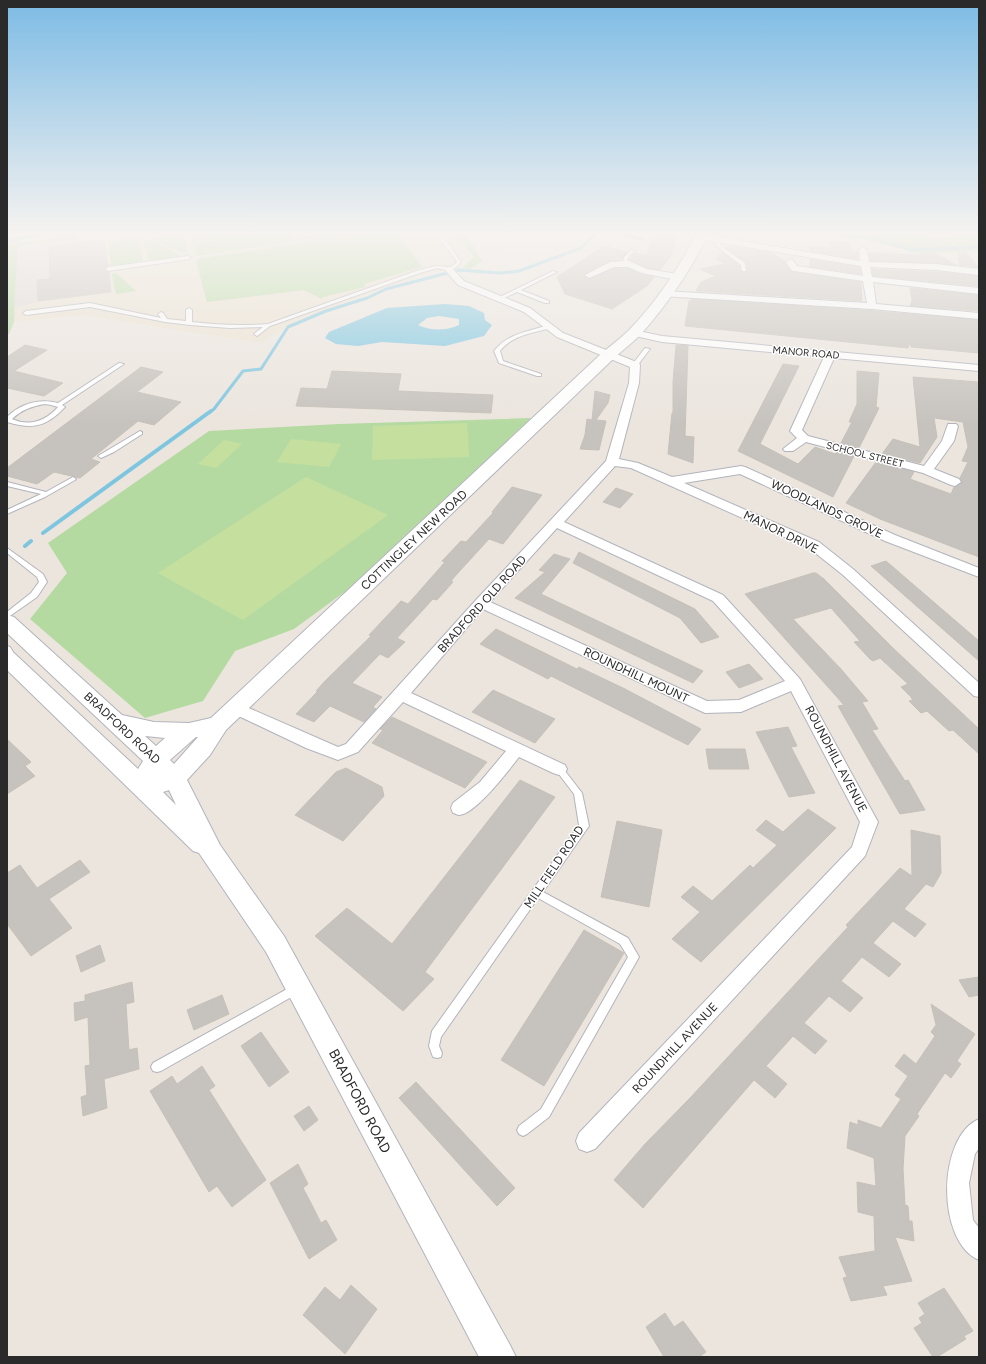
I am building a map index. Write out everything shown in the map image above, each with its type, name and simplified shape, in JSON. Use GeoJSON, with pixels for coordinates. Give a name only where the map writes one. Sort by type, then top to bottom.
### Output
{"type":"FeatureCollection","features":[{"type":"Feature","properties":{"kind":"main road","name":"COTTINGLEY NEW ROAD"},"geometry":{"type":"LineString","coordinates":[[141,787],[175,778],[202,749],[218,724],[597,367],[608,354],[634,333],[662,297]]}},
{"type":"Feature","properties":{"kind":"main road","name":"BRADFORD ROAD"},"geometry":{"type":"LineString","coordinates":[[7,622],[175,778],[211,852],[275,944],[498,1357]]}},
{"type":"Feature","properties":{"kind":"main road","name":"BRADFORD ROAD"},"geometry":{"type":"LineString","coordinates":[[13,663],[141,787],[211,852]]}},
{"type":"Feature","properties":{"kind":"main road","name":"COTTINGLEY NEW ROAD"},"geometry":{"type":"LineString","coordinates":[[116,722],[154,730],[190,731],[218,724]]}},
{"type":"Feature","properties":{"kind":"main road","name":"COTTINGLEY NEW ROAD"},"geometry":{"type":"LineString","coordinates":[[141,787],[156,760],[190,731]]}},
{"type":"Feature","properties":{"kind":"street"},"geometry":{"type":"LineString","coordinates":[[496,297],[527,310],[560,335],[635,365]]}},
{"type":"Feature","properties":{"kind":"street"},"geometry":{"type":"LineString","coordinates":[[710,297],[872,306],[979,316]]}},
{"type":"Feature","properties":{"kind":"street"},"geometry":{"type":"LineString","coordinates":[[870,297],[872,306]]}},
{"type":"Feature","properties":{"kind":"street","name":"MANOR ROAD"},"geometry":{"type":"LineString","coordinates":[[634,333],[662,339],[979,368]]}},
{"type":"Feature","properties":{"kind":"street"},"geometry":{"type":"LineString","coordinates":[[789,449],[804,438],[796,431],[820,380],[830,354]]}},
{"type":"Feature","properties":{"kind":"street","name":"BRADFORD OLD ROAD"},"geometry":{"type":"LineString","coordinates":[[235,708],[312,744],[338,754],[346,752],[352,748],[401,695],[481,603],[612,462],[634,383],[635,365]]}},
{"type":"Feature","properties":{"kind":"street"},"geometry":{"type":"LineString","coordinates":[[927,470],[948,441],[952,426]]}},
{"type":"Feature","properties":{"kind":"street","name":"SCHOOL STREET"},"geometry":{"type":"LineString","coordinates":[[804,438],[927,470],[955,482]]}},
{"type":"Feature","properties":{"kind":"street","name":"MANOR DRIVE"},"geometry":{"type":"LineString","coordinates":[[612,462],[634,465],[814,545],[848,572],[979,692]]}},
{"type":"Feature","properties":{"kind":"street","name":"WOODLANDS GROVE"},"geometry":{"type":"LineString","coordinates":[[672,481],[741,470],[764,479],[890,538],[979,573]]}},
{"type":"Feature","properties":{"kind":"street","name":"ROUNDHILL AVENUE"},"geometry":{"type":"LineString","coordinates":[[556,523],[718,598],[795,683],[869,822],[859,852],[587,1141]]}},
{"type":"Feature","properties":{"kind":"street","name":"ROUNDHILL MOUNT"},"geometry":{"type":"LineString","coordinates":[[481,603],[705,707],[741,706],[795,683]]}},
{"type":"Feature","properties":{"kind":"street","name":"MILL FIELD ROAD"},"geometry":{"type":"LineString","coordinates":[[401,695],[559,769]]}},
{"type":"Feature","properties":{"kind":"street"},"geometry":{"type":"LineString","coordinates":[[459,808],[486,787],[517,749]]}},
{"type":"Feature","properties":{"kind":"street"},"geometry":{"type":"LineString","coordinates":[[979,1130],[965,1149],[958,1184],[962,1224],[979,1248]]}},
{"type":"Feature","properties":{"kind":"lane"},"geometry":{"type":"LineString","coordinates":[[26,313],[90,305],[165,320],[189,323],[246,326],[269,325],[349,297]]}},
{"type":"Feature","properties":{"kind":"lane"},"geometry":{"type":"LineString","coordinates":[[534,297],[547,302]]}},
{"type":"Feature","properties":{"kind":"lane"},"geometry":{"type":"LineString","coordinates":[[48,303],[48,310]]}},
{"type":"Feature","properties":{"kind":"lane"},"geometry":{"type":"LineString","coordinates":[[189,310],[189,323]]}},
{"type":"Feature","properties":{"kind":"lane"},"geometry":{"type":"LineString","coordinates":[[162,314],[165,320]]}},
{"type":"Feature","properties":{"kind":"lane"},"geometry":{"type":"LineString","coordinates":[[257,334],[269,325]]}},
{"type":"Feature","properties":{"kind":"lane"},"geometry":{"type":"LineString","coordinates":[[539,375],[501,362],[497,355],[497,351],[500,346],[507,341],[526,333],[549,327]]}},
{"type":"Feature","properties":{"kind":"lane"},"geometry":{"type":"LineString","coordinates":[[635,365],[647,349]]}},
{"type":"Feature","properties":{"kind":"lane"},"geometry":{"type":"LineString","coordinates":[[58,405],[121,364]]}},
{"type":"Feature","properties":{"kind":"lane"},"geometry":{"type":"LineString","coordinates":[[55,403],[62,407],[46,421],[34,425],[16,424],[8,420],[16,412],[35,404],[55,403]]}},
{"type":"Feature","properties":{"kind":"lane"},"geometry":{"type":"LineString","coordinates":[[101,456],[112,451],[140,433]]}},
{"type":"Feature","properties":{"kind":"lane"},"geometry":{"type":"LineString","coordinates":[[7,512],[47,494],[73,479]]}},
{"type":"Feature","properties":{"kind":"lane"},"geometry":{"type":"LineString","coordinates":[[7,484],[47,494]]}},
{"type":"Feature","properties":{"kind":"lane"},"geometry":{"type":"LineString","coordinates":[[7,550],[40,576],[42,582],[34,595],[7,616]]}},
{"type":"Feature","properties":{"kind":"lane"},"geometry":{"type":"LineString","coordinates":[[7,649],[13,663]]}},
{"type":"Feature","properties":{"kind":"lane","name":"MILL FIELD ROAD"},"geometry":{"type":"LineString","coordinates":[[438,1053],[434,1046],[436,1035],[584,826],[578,793],[559,769]]}},
{"type":"Feature","properties":{"kind":"lane"},"geometry":{"type":"LineString","coordinates":[[523,1130],[544,1113],[634,957],[624,941],[537,893]]}},
{"type":"Feature","properties":{"kind":"lane"},"geometry":{"type":"LineString","coordinates":[[157,1067],[298,988]]}},
{"type":"Feature","properties":{"kind":"shaded area"},"geometry":{"type":"Polygon","coordinates":[[[15,297],[362,297],[304,318],[274,334],[263,343],[82,315],[14,322],[15,297]]]}},
{"type":"Feature","properties":{"kind":"shaded area"},"geometry":{"type":"Polygon","coordinates":[[[15,297],[38,297],[38,301],[14,308],[15,297]]]}},
{"type":"Feature","properties":{"kind":"green space"},"geometry":{"type":"Polygon","coordinates":[[[7,297],[15,297],[14,322],[9,334],[7,335],[7,297]]]}},
{"type":"Feature","properties":{"kind":"green space"},"geometry":{"type":"Polygon","coordinates":[[[206,297],[250,297],[207,302],[206,297]]]}},
{"type":"Feature","properties":{"kind":"green space"},"geometry":{"type":"Polygon","coordinates":[[[531,418],[346,591],[294,629],[235,651],[203,701],[145,718],[30,619],[67,573],[48,543],[209,431],[339,424],[531,418]]]}},
{"type":"Feature","properties":{"kind":"green space"},"geometry":{"type":"Polygon","coordinates":[[[467,423],[469,457],[372,460],[373,426],[467,423]]]}},
{"type":"Feature","properties":{"kind":"green space"},"geometry":{"type":"Polygon","coordinates":[[[291,439],[341,444],[329,467],[277,462],[291,439]]]}},
{"type":"Feature","properties":{"kind":"green space"},"geometry":{"type":"Polygon","coordinates":[[[224,440],[242,444],[216,468],[198,464],[224,440]]]}},
{"type":"Feature","properties":{"kind":"green space"},"geometry":{"type":"Polygon","coordinates":[[[306,477],[388,515],[243,620],[158,573],[306,477]]]}},
{"type":"Feature","properties":{"kind":"water"},"geometry":{"type":"Polygon","coordinates":[[[445,304],[469,306],[484,313],[485,320],[492,325],[484,336],[445,346],[382,342],[358,346],[336,344],[325,338],[329,332],[387,308],[445,304]],[[439,316],[427,318],[418,325],[433,329],[444,329],[459,325],[459,319],[439,316]]]}},
{"type":"Feature","properties":{"kind":"building"},"geometry":{"type":"Polygon","coordinates":[[[38,297],[73,297],[38,301],[38,297]]]}},
{"type":"Feature","properties":{"kind":"building"},"geometry":{"type":"Polygon","coordinates":[[[573,297],[631,297],[612,309],[573,297]]]}},
{"type":"Feature","properties":{"kind":"building"},"geometry":{"type":"Polygon","coordinates":[[[790,297],[862,297],[862,301],[790,297]]]}},
{"type":"Feature","properties":{"kind":"building"},"geometry":{"type":"Polygon","coordinates":[[[911,297],[979,297],[979,311],[910,306],[912,301],[911,297]]]}},
{"type":"Feature","properties":{"kind":"building"},"geometry":{"type":"Polygon","coordinates":[[[693,299],[863,310],[979,320],[979,353],[911,347],[910,342],[908,348],[685,326],[689,301],[693,299]]]}},
{"type":"Feature","properties":{"kind":"building"},"geometry":{"type":"Polygon","coordinates":[[[25,345],[47,350],[14,371],[63,383],[44,396],[7,388],[7,357],[25,345]]]}},
{"type":"Feature","properties":{"kind":"building"},"geometry":{"type":"Polygon","coordinates":[[[676,345],[688,346],[685,436],[694,437],[693,463],[668,454],[673,413],[673,382],[676,345]]]}},
{"type":"Feature","properties":{"kind":"building"},"geometry":{"type":"Polygon","coordinates":[[[783,364],[799,366],[760,444],[798,464],[815,447],[835,454],[836,452],[854,456],[833,497],[738,451],[783,364]]]}},
{"type":"Feature","properties":{"kind":"building"},"geometry":{"type":"Polygon","coordinates":[[[141,367],[163,372],[137,392],[181,402],[154,425],[138,421],[91,459],[100,462],[80,478],[54,472],[37,484],[7,476],[7,468],[141,367]]]}},
{"type":"Feature","properties":{"kind":"building"},"geometry":{"type":"Polygon","coordinates":[[[332,371],[401,374],[398,391],[493,395],[491,413],[296,406],[301,388],[327,389],[332,371]]]}},
{"type":"Feature","properties":{"kind":"building"},"geometry":{"type":"Polygon","coordinates":[[[857,371],[879,373],[876,407],[879,408],[859,448],[841,443],[852,422],[849,422],[857,404],[857,371]]]}},
{"type":"Feature","properties":{"kind":"building"},"geometry":{"type":"Polygon","coordinates":[[[913,377],[979,382],[979,557],[880,519],[846,503],[876,462],[914,472],[910,479],[951,494],[954,487],[962,482],[960,478],[968,462],[962,461],[968,447],[963,422],[934,418],[937,437],[920,463],[882,454],[893,439],[920,447],[913,377]]]}},
{"type":"Feature","properties":{"kind":"building"},"geometry":{"type":"Polygon","coordinates":[[[595,391],[610,395],[608,403],[596,420],[606,421],[599,450],[580,449],[585,435],[587,419],[592,420],[595,391]]]}},
{"type":"Feature","properties":{"kind":"building"},"geometry":{"type":"Polygon","coordinates":[[[512,487],[542,495],[503,544],[489,539],[451,581],[453,582],[437,600],[433,599],[397,638],[405,642],[388,658],[380,654],[352,683],[382,697],[373,707],[376,709],[364,722],[330,706],[314,722],[296,714],[318,691],[316,691],[325,681],[371,636],[369,635],[401,601],[408,604],[445,562],[442,561],[461,541],[466,542],[493,513],[492,512],[512,487]]]}},
{"type":"Feature","properties":{"kind":"building"},"geometry":{"type":"Polygon","coordinates":[[[616,488],[633,494],[620,508],[603,502],[616,488]]]}},
{"type":"Feature","properties":{"kind":"building"},"geometry":{"type":"Polygon","coordinates":[[[579,552],[695,609],[719,637],[701,643],[680,618],[573,563],[579,552]]]}},
{"type":"Feature","properties":{"kind":"building"},"geometry":{"type":"Polygon","coordinates":[[[554,554],[570,559],[541,594],[703,671],[693,683],[515,598],[545,572],[539,570],[554,554]]]}},
{"type":"Feature","properties":{"kind":"building"},"geometry":{"type":"Polygon","coordinates":[[[886,561],[979,641],[979,661],[871,566],[886,561]]]}},
{"type":"Feature","properties":{"kind":"building"},"geometry":{"type":"Polygon","coordinates":[[[816,573],[824,579],[894,649],[979,729],[979,754],[953,730],[949,731],[927,711],[921,713],[909,701],[913,700],[901,687],[908,684],[880,658],[873,661],[870,659],[854,642],[860,641],[831,608],[793,619],[841,669],[868,701],[862,702],[878,729],[872,730],[905,781],[908,780],[925,810],[900,814],[838,706],[844,705],[745,594],[816,573]]]}},
{"type":"Feature","properties":{"kind":"building"},"geometry":{"type":"Polygon","coordinates":[[[496,629],[577,669],[579,667],[625,689],[701,729],[688,745],[551,676],[548,679],[480,644],[496,629]]]}},
{"type":"Feature","properties":{"kind":"building"},"geometry":{"type":"Polygon","coordinates":[[[749,664],[763,679],[739,688],[726,672],[749,664]]]}},
{"type":"Feature","properties":{"kind":"building"},"geometry":{"type":"Polygon","coordinates":[[[493,690],[555,719],[535,743],[472,712],[493,690]]]}},
{"type":"Feature","properties":{"kind":"building"},"geometry":{"type":"Polygon","coordinates":[[[392,717],[487,762],[465,788],[372,743],[383,730],[380,729],[392,717]]]}},
{"type":"Feature","properties":{"kind":"building"},"geometry":{"type":"Polygon","coordinates":[[[788,727],[797,746],[791,747],[815,793],[789,797],[756,732],[788,727]]]}},
{"type":"Feature","properties":{"kind":"building"},"geometry":{"type":"Polygon","coordinates":[[[7,739],[31,762],[25,766],[35,776],[7,794],[7,739]]]}},
{"type":"Feature","properties":{"kind":"building"},"geometry":{"type":"Polygon","coordinates":[[[706,749],[745,749],[749,769],[709,769],[706,749]]]}},
{"type":"Feature","properties":{"kind":"building"},"geometry":{"type":"Polygon","coordinates":[[[346,768],[382,787],[384,796],[343,841],[295,815],[336,772],[346,768]]]}},
{"type":"Feature","properties":{"kind":"building"},"geometry":{"type":"Polygon","coordinates":[[[520,780],[555,797],[425,972],[434,979],[403,1011],[315,936],[347,908],[392,944],[520,780]]]}},
{"type":"Feature","properties":{"kind":"building"},"geometry":{"type":"Polygon","coordinates":[[[808,809],[836,828],[701,962],[672,939],[700,912],[681,897],[693,886],[712,901],[750,865],[753,868],[777,845],[756,830],[766,820],[783,832],[808,809]]]}},
{"type":"Feature","properties":{"kind":"building"},"geometry":{"type":"Polygon","coordinates":[[[617,821],[662,830],[649,907],[601,897],[617,821]]]}},
{"type":"Feature","properties":{"kind":"building"},"geometry":{"type":"Polygon","coordinates":[[[911,830],[940,836],[941,873],[933,887],[926,884],[904,909],[926,924],[915,937],[893,921],[873,943],[901,964],[889,977],[862,957],[841,981],[863,998],[850,1012],[829,996],[804,1023],[827,1041],[815,1054],[793,1036],[766,1066],[787,1084],[775,1098],[754,1080],[643,1208],[614,1180],[645,1144],[690,1098],[848,927],[846,925],[900,868],[912,876],[911,830]]]}},
{"type":"Feature","properties":{"kind":"building"},"geometry":{"type":"Polygon","coordinates":[[[80,860],[90,872],[49,899],[72,928],[31,956],[7,924],[7,873],[20,865],[37,888],[80,860]]]}},
{"type":"Feature","properties":{"kind":"building"},"geometry":{"type":"Polygon","coordinates":[[[584,930],[624,953],[544,1086],[501,1060],[584,930]]]}},
{"type":"Feature","properties":{"kind":"building"},"geometry":{"type":"Polygon","coordinates":[[[100,945],[105,961],[81,972],[76,956],[100,945]]]}},
{"type":"Feature","properties":{"kind":"building"},"geometry":{"type":"Polygon","coordinates":[[[979,977],[979,995],[969,997],[959,980],[979,977]]]}},
{"type":"Feature","properties":{"kind":"building"},"geometry":{"type":"Polygon","coordinates":[[[132,982],[134,1002],[126,1004],[129,1050],[137,1048],[139,1069],[104,1079],[107,1108],[83,1116],[81,1097],[87,1095],[85,1066],[90,1065],[88,1017],[75,1021],[74,1003],[85,1001],[85,995],[132,982]]]}},
{"type":"Feature","properties":{"kind":"building"},"geometry":{"type":"Polygon","coordinates":[[[222,995],[229,1014],[194,1030],[187,1010],[222,995]]]}},
{"type":"Feature","properties":{"kind":"building"},"geometry":{"type":"Polygon","coordinates":[[[931,1004],[975,1034],[957,1061],[961,1064],[951,1078],[945,1073],[917,1114],[919,1116],[905,1136],[903,1169],[905,1205],[908,1206],[909,1221],[912,1221],[914,1241],[895,1237],[912,1281],[883,1286],[887,1295],[851,1301],[843,1278],[847,1277],[839,1257],[875,1251],[874,1216],[858,1212],[857,1182],[876,1186],[874,1158],[847,1148],[850,1122],[858,1125],[858,1120],[881,1128],[901,1099],[895,1095],[908,1076],[895,1066],[904,1054],[916,1064],[935,1036],[931,1032],[936,1025],[931,1004]]]}},
{"type":"Feature","properties":{"kind":"building"},"geometry":{"type":"Polygon","coordinates":[[[261,1032],[289,1072],[269,1087],[241,1046],[261,1032]]]}},
{"type":"Feature","properties":{"kind":"building"},"geometry":{"type":"Polygon","coordinates":[[[202,1066],[215,1086],[209,1090],[266,1180],[232,1207],[217,1186],[209,1192],[150,1091],[172,1076],[177,1084],[202,1066]]]}},
{"type":"Feature","properties":{"kind":"building"},"geometry":{"type":"Polygon","coordinates":[[[416,1082],[515,1188],[497,1206],[399,1098],[416,1082]]]}},
{"type":"Feature","properties":{"kind":"building"},"geometry":{"type":"Polygon","coordinates":[[[309,1106],[318,1120],[304,1131],[294,1116],[309,1106]]]}},
{"type":"Feature","properties":{"kind":"building"},"geometry":{"type":"Polygon","coordinates":[[[298,1164],[308,1184],[303,1188],[321,1223],[326,1220],[337,1240],[309,1259],[270,1183],[298,1164]]]}},
{"type":"Feature","properties":{"kind":"building"},"geometry":{"type":"Polygon","coordinates":[[[351,1285],[377,1309],[345,1354],[303,1315],[325,1287],[340,1300],[351,1285]]]}},
{"type":"Feature","properties":{"kind":"building"},"geometry":{"type":"Polygon","coordinates":[[[944,1288],[973,1331],[964,1336],[966,1339],[937,1357],[933,1357],[914,1328],[922,1323],[919,1318],[925,1314],[918,1303],[944,1288]]]}},
{"type":"Feature","properties":{"kind":"building"},"geometry":{"type":"Polygon","coordinates":[[[665,1313],[674,1327],[683,1321],[706,1352],[699,1357],[664,1357],[646,1327],[665,1313]]]}},
{"type":"Feature","properties":{"kind":"waterway"},"geometry":{"type":"LineString","coordinates":[[210,412],[214,409],[243,371],[261,369],[288,327],[326,311],[370,297]]}},
{"type":"Feature","properties":{"kind":"waterway"},"geometry":{"type":"LineString","coordinates":[[43,533],[211,411]]}},
{"type":"Feature","properties":{"kind":"waterway"},"geometry":{"type":"LineString","coordinates":[[25,546],[31,541]]}}]}
